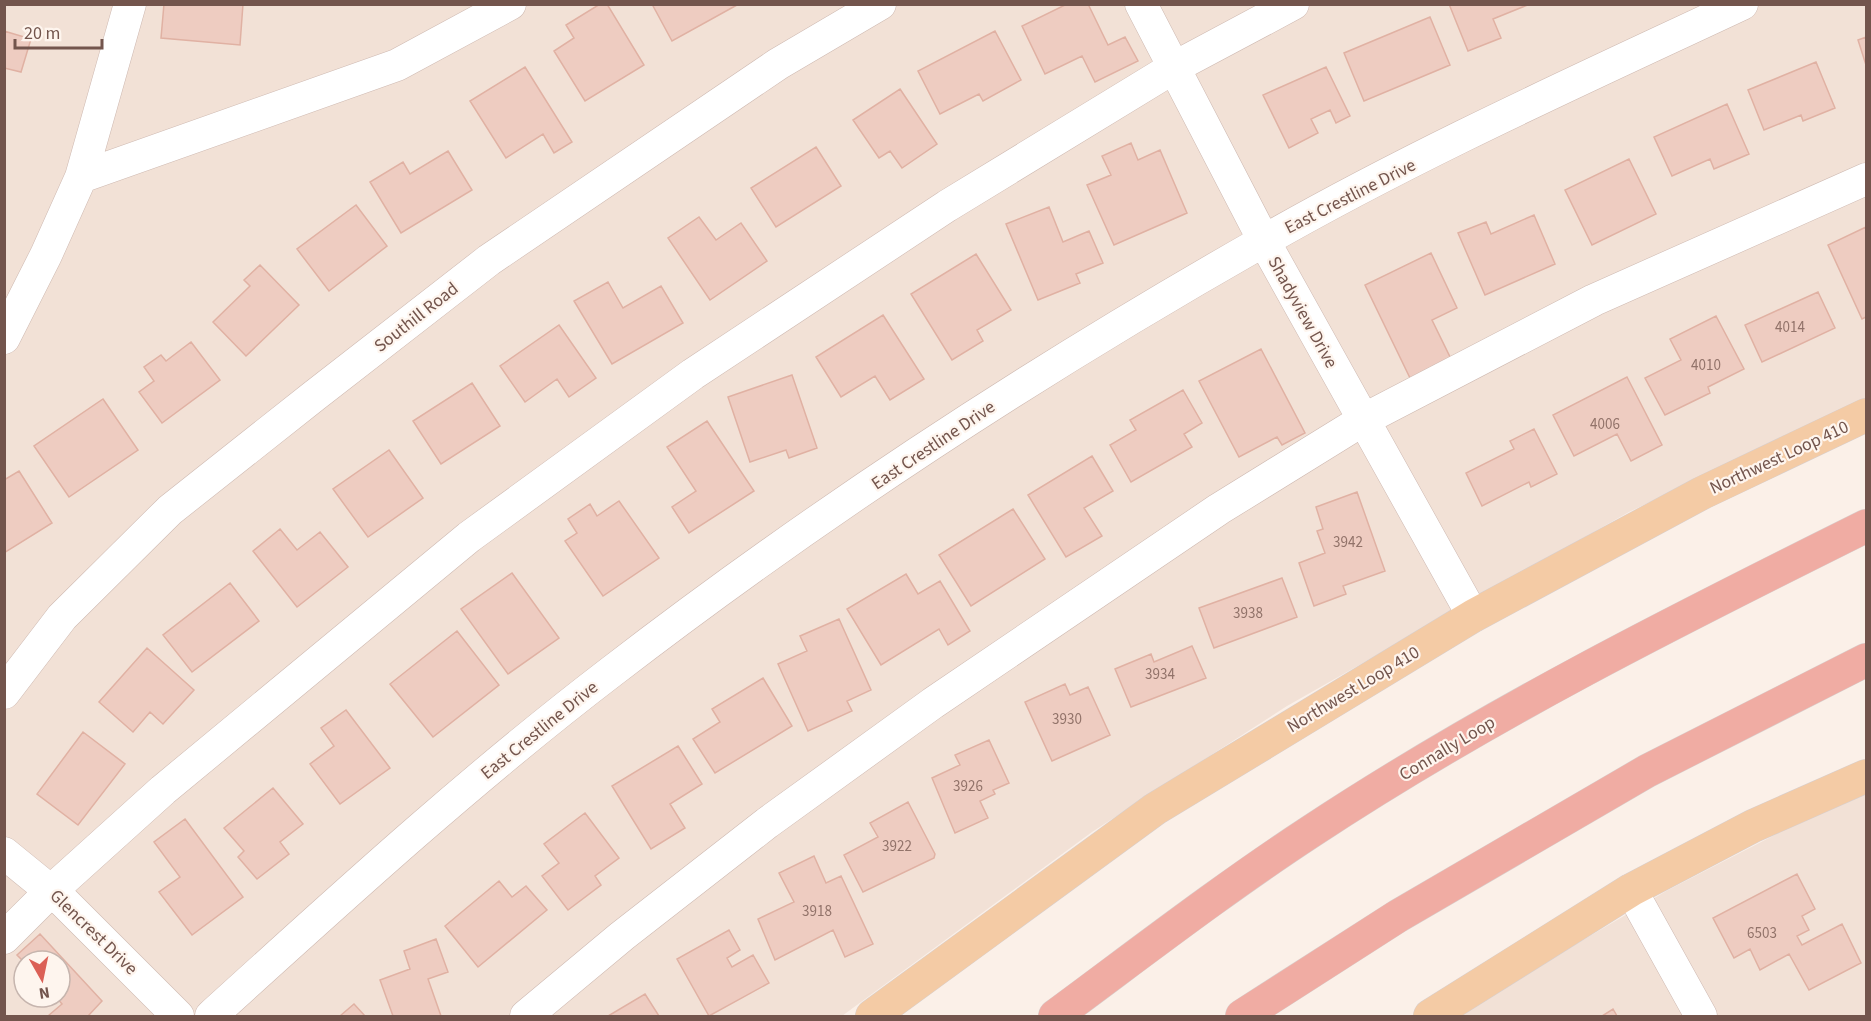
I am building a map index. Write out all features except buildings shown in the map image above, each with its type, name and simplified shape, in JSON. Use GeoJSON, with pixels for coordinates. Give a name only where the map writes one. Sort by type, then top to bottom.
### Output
{"type":"FeatureCollection","features":[{"type":"Feature","properties":{"kind":"highway","name":"Connally Loop"},"geometry":{"type":"LineString","coordinates":[[1055,1017],[1310,832],[1505,713],[1725,596],[1866,526]]}},
{"type":"Feature","properties":{"kind":"highway"},"geometry":{"type":"LineString","coordinates":[[1242,1017],[1398,916],[1647,771],[1866,660]]}},
{"type":"Feature","properties":{"kind":"main road","name":"Northwest Loop 410"},"geometry":{"type":"LineString","coordinates":[[872,1017],[1155,808],[1473,616],[1702,493],[1866,416]]}},
{"type":"Feature","properties":{"kind":"main road"},"geometry":{"type":"LineString","coordinates":[[1430,1017],[1631,890],[1753,826],[1866,776]]}},
{"type":"Feature","properties":{"kind":"street"},"geometry":{"type":"LineString","coordinates":[[4,338],[46,255],[81,177],[130,4]]}},
{"type":"Feature","properties":{"kind":"street"},"geometry":{"type":"LineString","coordinates":[[81,177],[397,65],[510,4]]}},
{"type":"Feature","properties":{"kind":"street","name":"Southill Road"},"geometry":{"type":"LineString","coordinates":[[4,693],[62,617],[170,510],[314,396],[489,260],[778,64],[880,4]]}},
{"type":"Feature","properties":{"kind":"street","name":"Shadyview Drive"},"geometry":{"type":"LineString","coordinates":[[1141,4],[1264,241],[1473,616]]}},
{"type":"Feature","properties":{"kind":"street"},"geometry":{"type":"LineString","coordinates":[[4,938],[51,891],[163,790],[469,537],[693,374],[947,206],[1173,68],[1293,4]]}},
{"type":"Feature","properties":{"kind":"street","name":"East Crestline Drive"},"geometry":{"type":"LineString","coordinates":[[211,1017],[369,873],[475,782],[620,665],[772,553],[970,420],[1117,327],[1264,241],[1505,115],[1742,4]]}},
{"type":"Feature","properties":{"kind":"street"},"geometry":{"type":"LineString","coordinates":[[526,1017],[622,936],[758,830],[933,703],[1220,509],[1363,420],[1594,300],[1866,179]]}},
{"type":"Feature","properties":{"kind":"street","name":"Glencrest Drive"},"geometry":{"type":"LineString","coordinates":[[4,853],[51,891],[131,967],[177,1017]]}},
{"type":"Feature","properties":{"kind":"street"},"geometry":{"type":"LineString","coordinates":[[1631,890],[1701,1017]]}},
{"type":"Feature","properties":{"kind":"shaded area"},"geometry":{"type":"Polygon","coordinates":[[[5,5],[1866,5],[1866,399],[1629,512],[1287,706],[1092,832],[842,1016],[5,1016],[5,5]]]}},
{"type":"Feature","properties":{"kind":"shaded area"},"geometry":{"type":"Polygon","coordinates":[[[1866,788],[1866,1016],[1454,1016],[1668,890],[1866,788]]]}}]}
